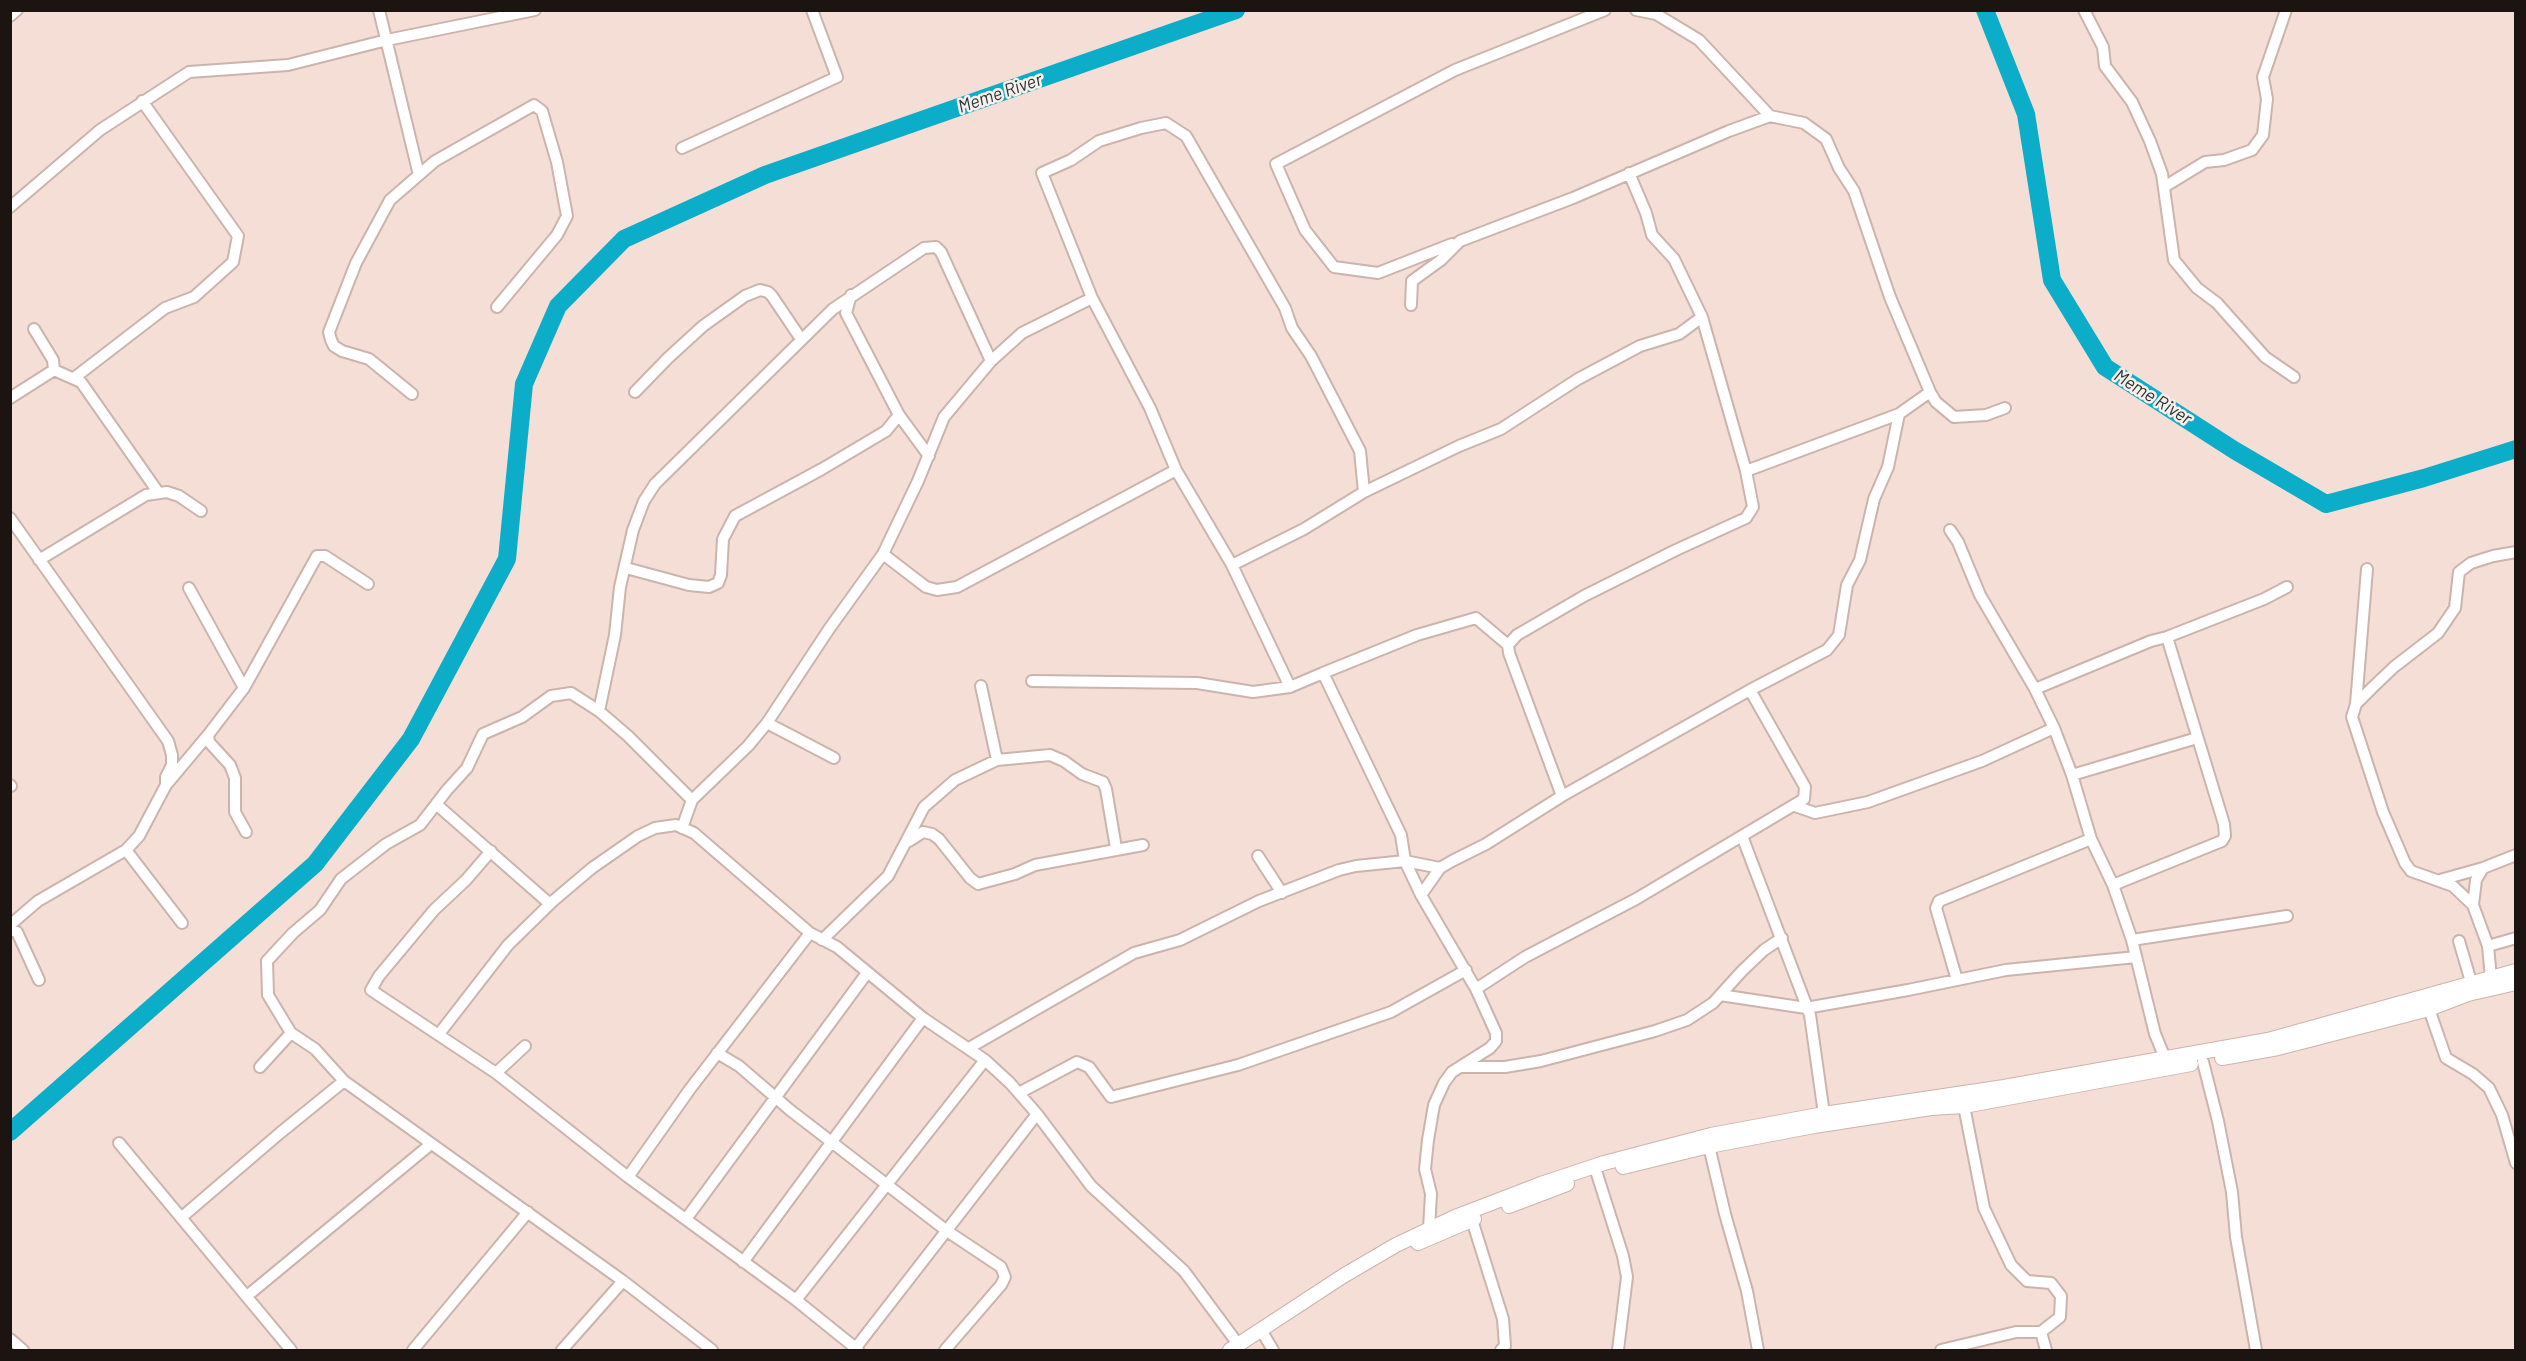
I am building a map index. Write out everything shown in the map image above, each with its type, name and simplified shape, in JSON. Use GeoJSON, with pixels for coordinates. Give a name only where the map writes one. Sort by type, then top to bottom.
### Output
{"type":"FeatureCollection","features":[{"type":"Feature","properties":{"kind":"main road"},"geometry":{"type":"LineString","coordinates":[[1237,1348],[1343,1276],[1396,1245],[1429,1229],[1542,1184],[1614,1160],[1711,1135],[1824,1114],[1971,1092],[2268,1040],[2516,971]]}},
{"type":"Feature","properties":{"kind":"main road"},"geometry":{"type":"LineString","coordinates":[[1237,1348],[1264,1335],[1349,1277],[1397,1251],[1472,1220],[1596,1174],[1709,1146],[1814,1126],[1931,1108],[1964,1106],[2278,1048],[2429,1009],[2468,994],[2512,987]]}},
{"type":"Feature","properties":{"kind":"street"},"geometry":{"type":"LineString","coordinates":[[10,16],[17,10]]}},
{"type":"Feature","properties":{"kind":"street"},"geometry":{"type":"LineString","coordinates":[[379,10],[418,176]]}},
{"type":"Feature","properties":{"kind":"street"},"geometry":{"type":"LineString","coordinates":[[10,207],[74,151],[142,101],[189,72],[288,65],[487,16],[535,10]]}},
{"type":"Feature","properties":{"kind":"street"},"geometry":{"type":"LineString","coordinates":[[682,148],[837,77],[812,10]]}},
{"type":"Feature","properties":{"kind":"street"},"geometry":{"type":"LineString","coordinates":[[1605,10],[1455,69],[1276,165],[1305,230],[1334,267],[1378,273],[1574,198],[1729,131],[1770,116],[1804,123],[1826,139],[1839,168],[1854,191],[1890,297],[1936,402],[1954,417],[1986,416],[2005,408]]}},
{"type":"Feature","properties":{"kind":"street"},"geometry":{"type":"LineString","coordinates":[[1636,10],[1656,14],[1698,40],[1770,116]]}},
{"type":"Feature","properties":{"kind":"street"},"geometry":{"type":"LineString","coordinates":[[2084,10],[2101,41],[2105,66],[2132,102],[2162,174],[2174,260],[2197,288],[2217,303],[2265,357],[2294,376]]}},
{"type":"Feature","properties":{"kind":"street"},"geometry":{"type":"LineString","coordinates":[[2164,187],[2205,162],[2224,160],[2252,150],[2264,135],[2268,99],[2263,77],[2286,10]]}},
{"type":"Feature","properties":{"kind":"street"},"geometry":{"type":"LineString","coordinates":[[74,378],[165,308],[194,297],[233,262],[237,236],[142,101]]}},
{"type":"Feature","properties":{"kind":"street"},"geometry":{"type":"LineString","coordinates":[[412,394],[369,359],[342,351],[334,346],[329,332],[356,263],[390,200],[435,161],[534,105],[543,111],[567,216],[557,235],[497,307]]}},
{"type":"Feature","properties":{"kind":"street"},"geometry":{"type":"LineString","coordinates":[[1290,687],[1232,565],[1176,470],[1150,408],[1092,298],[1042,173],[1071,160],[1099,141],[1166,123],[1186,136],[1285,308],[1292,328],[1311,356],[1360,451],[1364,492]]}},
{"type":"Feature","properties":{"kind":"street"},"geometry":{"type":"LineString","coordinates":[[1508,645],[1517,635],[1584,596],[1746,518],[1753,507],[1746,471],[1702,317],[1674,259],[1652,235],[1646,213],[1629,173]]}},
{"type":"Feature","properties":{"kind":"street"},"geometry":{"type":"LineString","coordinates":[[1411,305],[1412,281],[1441,260],[1460,241]]}},
{"type":"Feature","properties":{"kind":"street"},"geometry":{"type":"LineString","coordinates":[[599,711],[615,635],[620,587],[633,530],[644,501],[656,484],[832,309],[924,248],[936,247],[941,252],[991,361]]}},
{"type":"Feature","properties":{"kind":"street"},"geometry":{"type":"LineString","coordinates":[[635,392],[703,326],[759,290],[768,292],[801,339]]}},
{"type":"Feature","properties":{"kind":"street"},"geometry":{"type":"LineString","coordinates":[[851,296],[846,313],[899,415],[929,456]]}},
{"type":"Feature","properties":{"kind":"street"},"geometry":{"type":"LineString","coordinates":[[682,828],[692,800],[748,746],[767,723],[829,629],[883,554],[929,456],[944,417],[991,361],[1022,333],[1092,298]]}},
{"type":"Feature","properties":{"kind":"street"},"geometry":{"type":"LineString","coordinates":[[832,309],[846,313]]}},
{"type":"Feature","properties":{"kind":"street"},"geometry":{"type":"LineString","coordinates":[[1232,565],[1304,529],[1364,492],[1459,446],[1501,429],[1588,374],[1640,346],[1678,334],[1702,317]]}},
{"type":"Feature","properties":{"kind":"street"},"geometry":{"type":"LineString","coordinates":[[34,329],[53,360],[54,370]]}},
{"type":"Feature","properties":{"kind":"street"},"geometry":{"type":"LineString","coordinates":[[54,370],[81,382],[158,492]]}},
{"type":"Feature","properties":{"kind":"street"},"geometry":{"type":"LineString","coordinates":[[10,398],[54,370]]}},
{"type":"Feature","properties":{"kind":"street"},"geometry":{"type":"LineString","coordinates":[[1746,471],[1899,414],[1930,392]]}},
{"type":"Feature","properties":{"kind":"street"},"geometry":{"type":"LineString","coordinates":[[1421,895],[1440,868],[1486,844],[1562,796],[1750,690],[1827,650],[1839,635],[1847,585],[1860,560],[1874,499],[1888,467],[1899,414]]}},
{"type":"Feature","properties":{"kind":"street"},"geometry":{"type":"LineString","coordinates":[[626,568],[689,585],[709,587],[718,583],[722,575],[723,539],[735,516],[785,490],[886,431],[899,415]]}},
{"type":"Feature","properties":{"kind":"street"},"geometry":{"type":"LineString","coordinates":[[883,554],[926,587],[937,590],[957,587],[1176,470]]}},
{"type":"Feature","properties":{"kind":"street"},"geometry":{"type":"LineString","coordinates":[[39,561],[146,495],[158,492],[178,496],[201,511]]}},
{"type":"Feature","properties":{"kind":"street"},"geometry":{"type":"LineString","coordinates":[[10,518],[168,741],[172,765],[166,777],[166,785]]}},
{"type":"Feature","properties":{"kind":"street"},"geometry":{"type":"LineString","coordinates":[[1950,530],[1958,542],[1980,595],[2035,689],[2054,728],[2072,776],[2091,839],[2113,885],[2132,940],[2155,1034],[2165,1058]]}},
{"type":"Feature","properties":{"kind":"street"},"geometry":{"type":"LineString","coordinates":[[2356,704],[2394,667],[2438,633],[2455,608],[2459,572],[2471,563],[2516,552]]}},
{"type":"Feature","properties":{"kind":"street"},"geometry":{"type":"LineString","coordinates":[[10,925],[38,901],[126,850],[139,836],[166,785],[244,688],[317,556],[325,556],[368,584]]}},
{"type":"Feature","properties":{"kind":"street"},"geometry":{"type":"LineString","coordinates":[[2367,569],[2360,675],[2352,717],[2355,729],[2383,812],[2405,863],[2411,871],[2440,880],[2462,892],[2473,905],[2488,946],[2491,978]]}},
{"type":"Feature","properties":{"kind":"street"},"geometry":{"type":"LineString","coordinates":[[2035,689],[2151,641],[2167,637],[2264,599],[2287,587]]}},
{"type":"Feature","properties":{"kind":"street"},"geometry":{"type":"LineString","coordinates":[[189,588],[244,688]]}},
{"type":"Feature","properties":{"kind":"street"},"geometry":{"type":"LineString","coordinates":[[1032,681],[1197,683],[1253,692],[1290,687],[1417,635],[1476,618],[1508,645],[1562,796]]}},
{"type":"Feature","properties":{"kind":"street"},"geometry":{"type":"LineString","coordinates":[[2113,885],[2222,842],[2225,836],[2224,824],[2167,637]]}},
{"type":"Feature","properties":{"kind":"street"},"geometry":{"type":"LineString","coordinates":[[1323,673],[1401,835],[1405,861],[1421,895],[1466,970],[1496,1033],[1496,1041],[1490,1048],[1458,1067],[1444,1083],[1434,1105],[1425,1169],[1431,1194],[1429,1229]]}},
{"type":"Feature","properties":{"kind":"street"},"geometry":{"type":"LineString","coordinates":[[981,686],[997,760]]}},
{"type":"Feature","properties":{"kind":"street"},"geometry":{"type":"LineString","coordinates":[[1476,989],[1524,957],[1636,899],[1796,806],[1804,799],[1805,787],[1750,690]]}},
{"type":"Feature","properties":{"kind":"street"},"geometry":{"type":"LineString","coordinates":[[692,800],[628,736],[599,711],[571,693],[551,696],[522,717],[483,734],[467,768],[420,825],[386,844],[341,879],[320,910],[293,933],[267,961],[268,995],[291,1033],[315,1049],[344,1081],[623,1281],[712,1350]]}},
{"type":"Feature","properties":{"kind":"street"},"geometry":{"type":"LineString","coordinates":[[767,723],[834,758]]}},
{"type":"Feature","properties":{"kind":"street"},"geometry":{"type":"LineString","coordinates":[[1796,806],[1815,813],[1868,802],[1982,761],[2054,728]]}},
{"type":"Feature","properties":{"kind":"street"},"geometry":{"type":"LineString","coordinates":[[208,735],[209,742],[230,765],[235,778],[235,812],[246,832]]}},
{"type":"Feature","properties":{"kind":"street"},"geometry":{"type":"LineString","coordinates":[[2072,776],[2197,738]]}},
{"type":"Feature","properties":{"kind":"street"},"geometry":{"type":"LineString","coordinates":[[822,940],[888,876],[924,807],[955,780],[997,760],[1050,755],[1082,774],[1103,782],[1116,849]]}},
{"type":"Feature","properties":{"kind":"street"},"geometry":{"type":"LineString","coordinates":[[436,804],[491,851],[543,901],[550,904]]}},
{"type":"Feature","properties":{"kind":"street"},"geometry":{"type":"LineString","coordinates":[[439,1034],[508,945],[550,904],[592,868],[638,836],[661,827],[676,825],[694,833],[810,933],[837,947],[923,1018],[985,1060],[1037,1114],[1091,1186],[1184,1271],[1237,1348]]}},
{"type":"Feature","properties":{"kind":"street"},"geometry":{"type":"LineString","coordinates":[[907,843],[923,832],[932,834],[939,839],[970,878],[978,884],[1015,874],[1035,865],[1143,845]]}},
{"type":"Feature","properties":{"kind":"street"},"geometry":{"type":"LineString","coordinates":[[1742,836],[1813,1026],[1824,1114]]}},
{"type":"Feature","properties":{"kind":"street"},"geometry":{"type":"LineString","coordinates":[[1957,980],[1936,908],[1939,901],[2091,839]]}},
{"type":"Feature","properties":{"kind":"street"},"geometry":{"type":"LineString","coordinates":[[126,850],[182,923]]}},
{"type":"Feature","properties":{"kind":"street"},"geometry":{"type":"LineString","coordinates":[[491,851],[466,880],[434,910],[379,976],[371,990],[496,1074],[628,1177],[796,1300],[856,1350],[1037,1114]]}},
{"type":"Feature","properties":{"kind":"street"},"geometry":{"type":"LineString","coordinates":[[2440,880],[2483,868],[2516,855]]}},
{"type":"Feature","properties":{"kind":"street"},"geometry":{"type":"LineString","coordinates":[[1258,856],[1282,892]]}},
{"type":"Feature","properties":{"kind":"street"},"geometry":{"type":"LineString","coordinates":[[969,1048],[1134,953],[1180,940],[1282,892],[1356,866],[1405,861],[1440,868]]}},
{"type":"Feature","properties":{"kind":"street"},"geometry":{"type":"LineString","coordinates":[[2473,905],[2476,879],[2483,868]]}},
{"type":"Feature","properties":{"kind":"street"},"geometry":{"type":"LineString","coordinates":[[2132,940],[2287,916]]}},
{"type":"Feature","properties":{"kind":"street"},"geometry":{"type":"LineString","coordinates":[[10,930],[17,932],[39,980]]}},
{"type":"Feature","properties":{"kind":"street"},"geometry":{"type":"LineString","coordinates":[[628,1177],[717,1053],[810,933]]}},
{"type":"Feature","properties":{"kind":"street"},"geometry":{"type":"LineString","coordinates":[[1458,1067],[1505,1067],[1541,1061],[1655,1031],[1687,1020],[1713,1003],[1757,957],[1782,938]]}},
{"type":"Feature","properties":{"kind":"street"},"geometry":{"type":"LineString","coordinates":[[2488,946],[2516,938]]}},
{"type":"Feature","properties":{"kind":"street"},"geometry":{"type":"LineString","coordinates":[[2459,941],[2472,985]]}},
{"type":"Feature","properties":{"kind":"street"},"geometry":{"type":"LineString","coordinates":[[1720,995],[1806,1008],[2006,969],[2136,957]]}},
{"type":"Feature","properties":{"kind":"street"},"geometry":{"type":"LineString","coordinates":[[1019,1093],[1077,1062],[1089,1067],[1111,1097],[1238,1065],[1391,1012],[1466,970]]}},
{"type":"Feature","properties":{"kind":"street"},"geometry":{"type":"LineString","coordinates":[[686,1220],[867,973]]}},
{"type":"Feature","properties":{"kind":"street"},"geometry":{"type":"LineString","coordinates":[[2429,1009],[2440,1047],[2446,1058],[2473,1074],[2489,1088],[2502,1115],[2516,1163]]}},
{"type":"Feature","properties":{"kind":"street"},"geometry":{"type":"LineString","coordinates":[[743,1262],[923,1018]]}},
{"type":"Feature","properties":{"kind":"street"},"geometry":{"type":"LineString","coordinates":[[260,1068],[291,1033]]}},
{"type":"Feature","properties":{"kind":"street"},"geometry":{"type":"LineString","coordinates":[[496,1074],[525,1046]]}},
{"type":"Feature","properties":{"kind":"street"},"geometry":{"type":"LineString","coordinates":[[717,1053],[739,1066],[947,1231],[1001,1267],[1005,1277],[1001,1285],[945,1350]]}},
{"type":"Feature","properties":{"kind":"street"},"geometry":{"type":"LineString","coordinates":[[796,1300],[985,1060]]}},
{"type":"Feature","properties":{"kind":"street"},"geometry":{"type":"LineString","coordinates":[[2203,1062],[2230,1182],[2236,1237],[2256,1350]]}},
{"type":"Feature","properties":{"kind":"street"},"geometry":{"type":"LineString","coordinates":[[182,1217],[280,1132],[344,1081]]}},
{"type":"Feature","properties":{"kind":"street"},"geometry":{"type":"LineString","coordinates":[[1941,1350],[2016,1332],[2041,1332],[2060,1317],[2061,1296],[2051,1283],[2027,1281],[2011,1265],[1984,1208],[1964,1106]]}},
{"type":"Feature","properties":{"kind":"street"},"geometry":{"type":"LineString","coordinates":[[119,1143],[291,1350]]}},
{"type":"Feature","properties":{"kind":"street"},"geometry":{"type":"LineString","coordinates":[[246,1296],[386,1184],[431,1144]]}},
{"type":"Feature","properties":{"kind":"street"},"geometry":{"type":"LineString","coordinates":[[1709,1146],[1747,1291],[1758,1350]]}},
{"type":"Feature","properties":{"kind":"street"},"geometry":{"type":"LineString","coordinates":[[1596,1174],[1623,1256],[1627,1277],[1618,1350]]}},
{"type":"Feature","properties":{"kind":"street"},"geometry":{"type":"LineString","coordinates":[[413,1350],[528,1212]]}},
{"type":"Feature","properties":{"kind":"street"},"geometry":{"type":"LineString","coordinates":[[1472,1220],[1503,1319],[1505,1346],[1502,1350]]}},
{"type":"Feature","properties":{"kind":"street"},"geometry":{"type":"LineString","coordinates":[[562,1350],[623,1281]]}},
{"type":"Feature","properties":{"kind":"street"},"geometry":{"type":"LineString","coordinates":[[2041,1332],[2046,1350]]}},
{"type":"Feature","properties":{"kind":"street"},"geometry":{"type":"LineString","coordinates":[[1264,1335],[1273,1350]]}},
{"type":"Feature","properties":{"kind":"street"},"geometry":{"type":"LineString","coordinates":[[10,1339],[23,1350]]}},
{"type":"Feature","properties":{"kind":"waterway"},"geometry":{"type":"LineString","coordinates":[[10,1132],[315,864],[411,739],[507,559],[524,384],[558,306],[624,239],[765,175],[1236,10]]}},
{"type":"Feature","properties":{"kind":"waterway","name":"Meme River"},"geometry":{"type":"LineString","coordinates":[[1985,10],[2026,114],[2052,280],[2105,367],[2234,450],[2326,504],[2424,478],[2516,449]]}}]}
